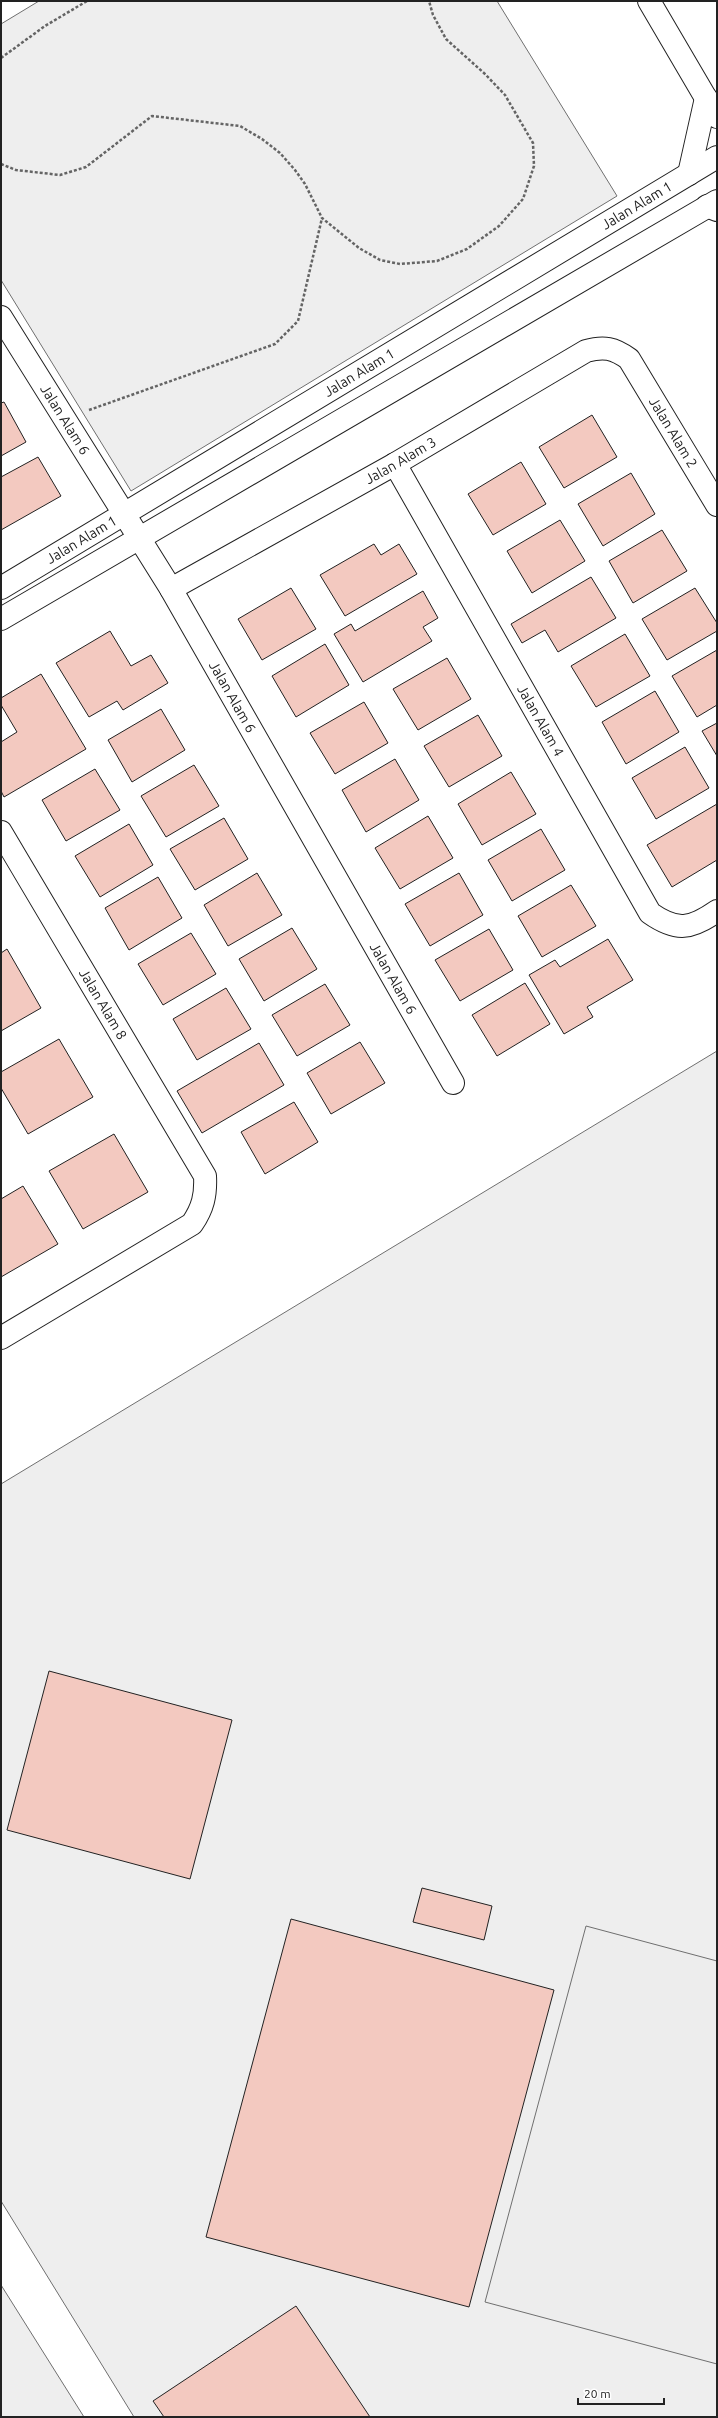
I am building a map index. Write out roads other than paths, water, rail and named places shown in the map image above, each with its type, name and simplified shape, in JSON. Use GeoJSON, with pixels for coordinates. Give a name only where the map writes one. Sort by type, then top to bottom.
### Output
{"type":"FeatureCollection","features":[{"type":"Feature","properties":{"kind":"street"},"geometry":{"type":"LineString","coordinates":[[649,1],[717,117]]}},
{"type":"Feature","properties":{"kind":"street"},"geometry":{"type":"LineString","coordinates":[[689,174],[706,98]]}},
{"type":"Feature","properties":{"kind":"street","name":"Jalan Alam 1"},"geometry":{"type":"LineString","coordinates":[[1,588],[717,157]]}},
{"type":"Feature","properties":{"kind":"street","name":"Jalan Alam 1"},"geometry":{"type":"LineString","coordinates":[[1,619],[714,206]]}},
{"type":"Feature","properties":{"kind":"street","name":"Jalan Alam 6"},"geometry":{"type":"LineString","coordinates":[[1,317],[138,539],[171,589],[453,1083]]}},
{"type":"Feature","properties":{"kind":"street","name":"Jalan Alam 3"},"geometry":{"type":"LineString","coordinates":[[171,589],[395,464],[586,351],[608,348],[619,351],[629,359]]}},
{"type":"Feature","properties":{"kind":"street","name":"Jalan Alam 2"},"geometry":{"type":"LineString","coordinates":[[629,359],[717,505]]}},
{"type":"Feature","properties":{"kind":"street","name":"Jalan Alam 4"},"geometry":{"type":"LineString","coordinates":[[395,464],[650,913],[674,926],[698,924],[717,911]]}},
{"type":"Feature","properties":{"kind":"street","name":"Jalan Alam 8"},"geometry":{"type":"LineString","coordinates":[[1,832],[205,1176],[204,1203],[192,1224],[1,1338]]}}]}
